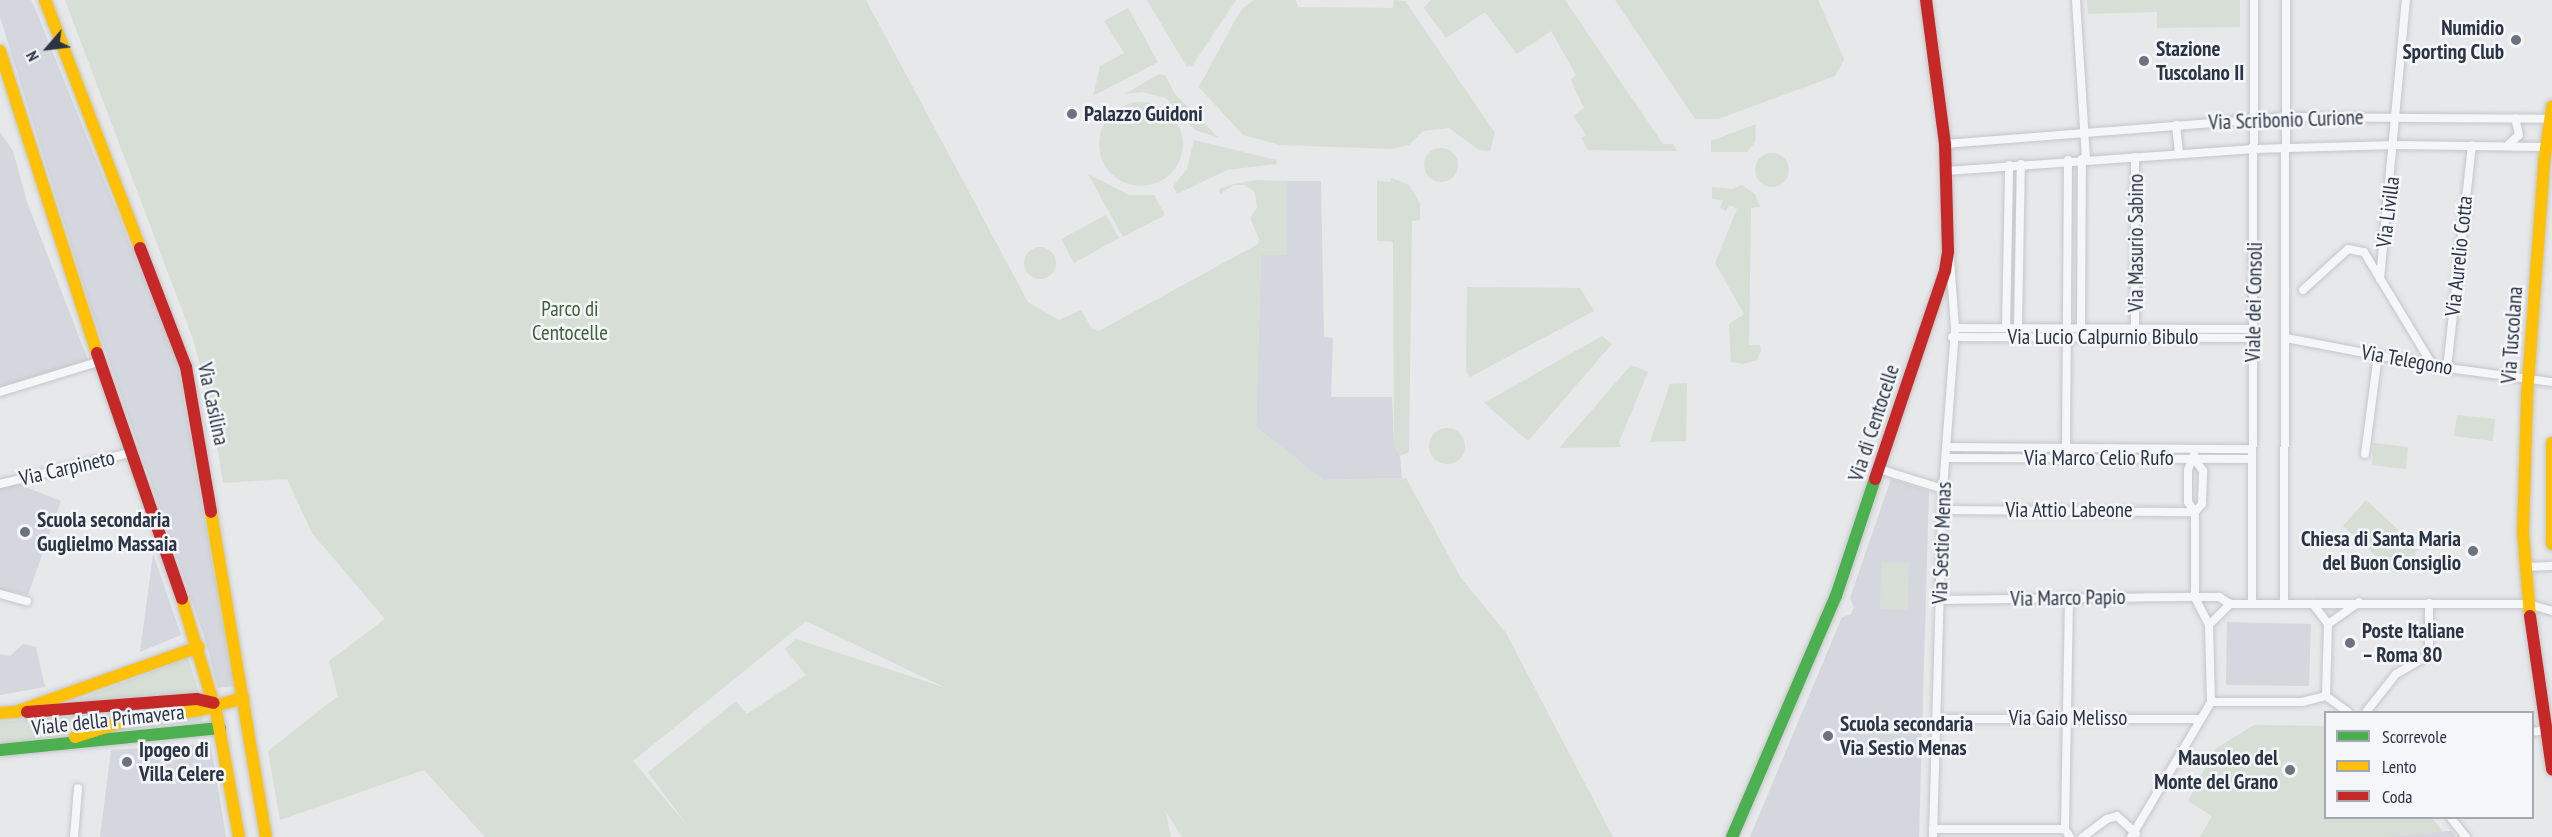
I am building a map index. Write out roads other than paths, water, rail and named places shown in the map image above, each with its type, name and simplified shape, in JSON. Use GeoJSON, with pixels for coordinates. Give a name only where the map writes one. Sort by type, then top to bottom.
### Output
{"type":"FeatureCollection","features":[{"type":"Feature","properties":{"kind":"main road","name":"Via Casilina"},"geometry":{"type":"LineString","coordinates":[[45,0],[183,353],[199,422],[266,837]]}},
{"type":"Feature","properties":{"kind":"main road","name":"Via di Centocelle"},"geometry":{"type":"LineString","coordinates":[[1732,837],[1836,596],[1941,286],[1948,251],[1947,171],[1926,0]]}},
{"type":"Feature","properties":{"kind":"main road"},"geometry":{"type":"LineString","coordinates":[[0,51],[101,361],[199,647],[220,728],[238,837]]}},
{"type":"Feature","properties":{"kind":"main road","name":"Via Tuscolana"},"geometry":{"type":"LineString","coordinates":[[2551,115],[2546,147],[2529,380],[2524,567],[2552,769]]}},
{"type":"Feature","properties":{"kind":"main road"},"geometry":{"type":"LineString","coordinates":[[2552,443],[2552,544]]}},
{"type":"Feature","properties":{"kind":"main road","name":"Viale della Primavera"},"geometry":{"type":"LineString","coordinates":[[0,713],[16,712],[199,647]]}},
{"type":"Feature","properties":{"kind":"main road"},"geometry":{"type":"LineString","coordinates":[[54,744],[128,720],[200,710],[214,703],[243,698]]}},
{"type":"Feature","properties":{"kind":"main road"},"geometry":{"type":"LineString","coordinates":[[16,712],[197,699],[214,703]]}},
{"type":"Feature","properties":{"kind":"main road","name":"Viale della Primavera"},"geometry":{"type":"LineString","coordinates":[[0,750],[220,728]]}},
{"type":"Feature","properties":{"kind":"street"},"geometry":{"type":"LineString","coordinates":[[2076,0],[2085,131],[2081,328]]}},
{"type":"Feature","properties":{"kind":"street","name":"Viale dei Consoli"},"geometry":{"type":"LineString","coordinates":[[2252,603],[2254,0]]}},
{"type":"Feature","properties":{"kind":"street","name":"Viale dei Consoli"},"geometry":{"type":"LineString","coordinates":[[2284,603],[2286,0]]}},
{"type":"Feature","properties":{"kind":"street"},"geometry":{"type":"LineString","coordinates":[[2395,116],[2406,0]]}},
{"type":"Feature","properties":{"kind":"street","name":"Via Scribonio Curione"},"geometry":{"type":"LineString","coordinates":[[1945,144],[2253,118],[2395,116],[2515,118],[2551,115]]}},
{"type":"Feature","properties":{"kind":"street","name":"Via Scribonio Curione"},"geometry":{"type":"LineString","coordinates":[[2395,116],[2395,145]]}},
{"type":"Feature","properties":{"kind":"street"},"geometry":{"type":"LineString","coordinates":[[2509,144],[2519,135],[2515,118]]}},
{"type":"Feature","properties":{"kind":"street"},"geometry":{"type":"LineString","coordinates":[[2176,125],[2179,153]]}},
{"type":"Feature","properties":{"kind":"street","name":"Via Scribonio Curione"},"geometry":{"type":"LineString","coordinates":[[1947,171],[2068,160],[2135,158],[2254,149],[2509,144],[2546,147]]}},
{"type":"Feature","properties":{"kind":"street","name":"Via Livilla"},"geometry":{"type":"LineString","coordinates":[[2380,279],[2395,145]]}},
{"type":"Feature","properties":{"kind":"street","name":"Via Aurelio Cotta"},"geometry":{"type":"LineString","coordinates":[[2447,368],[2472,145]]}},
{"type":"Feature","properties":{"kind":"street","name":"Via Masurio Sabino"},"geometry":{"type":"LineString","coordinates":[[2135,158],[2135,333]]}},
{"type":"Feature","properties":{"kind":"street"},"geometry":{"type":"LineString","coordinates":[[2066,458],[2068,160]]}},
{"type":"Feature","properties":{"kind":"street"},"geometry":{"type":"LineString","coordinates":[[2018,328],[2021,164]]}},
{"type":"Feature","properties":{"kind":"street"},"geometry":{"type":"LineString","coordinates":[[2006,328],[2009,165]]}},
{"type":"Feature","properties":{"kind":"street"},"geometry":{"type":"LineString","coordinates":[[2303,290],[2348,249],[2364,252],[2433,366]]}},
{"type":"Feature","properties":{"kind":"street","name":"Via Sestio Menas"},"geometry":{"type":"LineString","coordinates":[[1933,833],[1943,510],[1952,337],[1955,328],[1948,251]]}},
{"type":"Feature","properties":{"kind":"street","name":"Via Lucio Calpurnio Bibulo"},"geometry":{"type":"LineString","coordinates":[[1955,328],[2018,328],[2067,333],[2081,328],[2135,333]]}},
{"type":"Feature","properties":{"kind":"street","name":"Via Lucio Calpurnio Bibulo"},"geometry":{"type":"LineString","coordinates":[[1952,337],[2067,333],[2254,334]]}},
{"type":"Feature","properties":{"kind":"street","name":"Via Telegono"},"geometry":{"type":"LineString","coordinates":[[2286,338],[2433,366],[2552,382]]}},
{"type":"Feature","properties":{"kind":"street"},"geometry":{"type":"LineString","coordinates":[[2365,454],[2378,355]]}},
{"type":"Feature","properties":{"kind":"street"},"geometry":{"type":"LineString","coordinates":[[0,392],[101,361]]}},
{"type":"Feature","properties":{"kind":"street","name":"Via Marco Celio Rufo"},"geometry":{"type":"LineString","coordinates":[[1946,447],[2066,447],[2252,459]]}},
{"type":"Feature","properties":{"kind":"street","name":"Via Marco Celio Rufo"},"geometry":{"type":"LineString","coordinates":[[1946,458],[2066,458],[2194,454],[2252,449]]}},
{"type":"Feature","properties":{"kind":"street","name":"Via Carpineto"},"geometry":{"type":"LineString","coordinates":[[0,484],[134,452]]}},
{"type":"Feature","properties":{"kind":"street"},"geometry":{"type":"LineString","coordinates":[[2194,454],[2203,471],[2202,504],[2195,512]]}},
{"type":"Feature","properties":{"kind":"street"},"geometry":{"type":"LineString","coordinates":[[2082,837],[2107,819],[2117,816],[2134,835],[2211,702],[2210,625],[2195,597],[2195,512],[2188,502],[2188,470],[2194,454]]}},
{"type":"Feature","properties":{"kind":"street"},"geometry":{"type":"LineString","coordinates":[[1879,469],[1944,489]]}},
{"type":"Feature","properties":{"kind":"street","name":"Via Attio Labeone"},"geometry":{"type":"LineString","coordinates":[[1943,510],[2195,512]]}},
{"type":"Feature","properties":{"kind":"street"},"geometry":{"type":"LineString","coordinates":[[2524,567],[2552,566]]}},
{"type":"Feature","properties":{"kind":"street"},"geometry":{"type":"LineString","coordinates":[[0,594],[27,601]]}},
{"type":"Feature","properties":{"kind":"street","name":"Via Marco Papio"},"geometry":{"type":"LineString","coordinates":[[1941,600],[2219,597],[2230,604]]}},
{"type":"Feature","properties":{"kind":"street"},"geometry":{"type":"LineString","coordinates":[[1933,833],[2067,833],[2069,598]]}},
{"type":"Feature","properties":{"kind":"street"},"geometry":{"type":"LineString","coordinates":[[2210,625],[2230,604],[2252,603],[2528,604],[2552,611]]}},
{"type":"Feature","properties":{"kind":"street"},"geometry":{"type":"LineString","coordinates":[[2328,624],[2359,603]]}},
{"type":"Feature","properties":{"kind":"street"},"geometry":{"type":"LineString","coordinates":[[2367,711],[2396,674],[2428,655],[2429,603]]}},
{"type":"Feature","properties":{"kind":"street"},"geometry":{"type":"LineString","coordinates":[[2313,604],[2328,624],[2326,696]]}},
{"type":"Feature","properties":{"kind":"street"},"geometry":{"type":"LineString","coordinates":[[2211,702],[2302,702],[2326,696]]}},
{"type":"Feature","properties":{"kind":"street"},"geometry":{"type":"LineString","coordinates":[[2326,696],[2347,711]]}},
{"type":"Feature","properties":{"kind":"street","name":"Via Gaio Melisso"},"geometry":{"type":"LineString","coordinates":[[1936,719],[2200,719]]}},
{"type":"Feature","properties":{"kind":"street"},"geometry":{"type":"LineString","coordinates":[[2534,732],[2546,730]]}},
{"type":"Feature","properties":{"kind":"street"},"geometry":{"type":"LineString","coordinates":[[74,837],[78,788]]}},
{"type":"Feature","properties":{"kind":"street"},"geometry":{"type":"LineString","coordinates":[[2452,819],[2466,837]]}},
{"type":"Feature","properties":{"kind":"place","name":"Numidio Sporting Club"},"geometry":{"type":"Point","coordinates":[2516,40]}},
{"type":"Feature","properties":{"kind":"place","name":"Stazione Tuscolano II"},"geometry":{"type":"Point","coordinates":[2144,61]}},
{"type":"Feature","properties":{"kind":"place","name":"Palazzo Guidoni"},"geometry":{"type":"Point","coordinates":[1072,114]}},
{"type":"Feature","properties":{"kind":"place","name":"Scuola secondaria Guglielmo Massaia"},"geometry":{"type":"Point","coordinates":[25,532]}},
{"type":"Feature","properties":{"kind":"place","name":"Chiesa di Santa Maria del Buon Consiglio"},"geometry":{"type":"Point","coordinates":[2473,551]}},
{"type":"Feature","properties":{"kind":"place","name":"Poste Italiane – Roma 80"},"geometry":{"type":"Point","coordinates":[2350,643]}},
{"type":"Feature","properties":{"kind":"place","name":"Scuola secondaria Via Sestio Menas"},"geometry":{"type":"Point","coordinates":[1828,736]}},
{"type":"Feature","properties":{"kind":"place","name":"Ipogeo di Villa Celere"},"geometry":{"type":"Point","coordinates":[127,762]}},
{"type":"Feature","properties":{"kind":"place","name":"Mausoleo del Monte del Grano"},"geometry":{"type":"Point","coordinates":[2290,770]}},
{"type":"Feature","properties":{"kind":"park label","name":"Parco di Centocelle"},"geometry":{"type":"Point","coordinates":[570,321]}}]}
